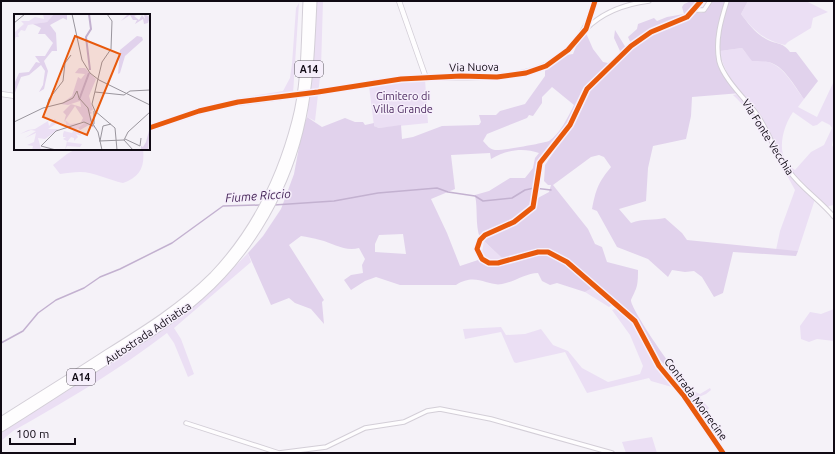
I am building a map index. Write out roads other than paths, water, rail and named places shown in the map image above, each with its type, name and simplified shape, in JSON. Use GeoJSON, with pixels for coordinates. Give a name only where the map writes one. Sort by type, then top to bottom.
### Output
{"type":"FeatureCollection","features":[{"type":"Feature","properties":{"kind":"highway","name":"Autostrada Adriatica"},"geometry":{"type":"LineString","coordinates":[[295,135],[301,87],[308,1]]}},
{"type":"Feature","properties":{"kind":"highway","name":"Autostrada Adriatica"},"geometry":{"type":"LineString","coordinates":[[1,428],[160,324],[227,264],[262,208],[295,135],[307,88],[313,1]]}},
{"type":"Feature","properties":{"kind":"highway","name":"Autostrada Adriatica"},"geometry":{"type":"LineString","coordinates":[[1,420],[160,324]]}},
{"type":"Feature","properties":{"kind":"street"},"geometry":{"type":"LineString","coordinates":[[399,1],[426,78]]}},
{"type":"Feature","properties":{"kind":"street","name":"Via Nuova"},"geometry":{"type":"LineString","coordinates":[[586,29],[595,1]]}},
{"type":"Feature","properties":{"kind":"street","name":"Via Nuova"},"geometry":{"type":"LineString","coordinates":[[150,128],[217,106],[401,79],[497,77],[535,71],[558,58],[568,50],[593,21],[611,11],[649,1]]}},
{"type":"Feature","properties":{"kind":"street"},"geometry":{"type":"LineString","coordinates":[[695,10],[701,1]]}},
{"type":"Feature","properties":{"kind":"street"},"geometry":{"type":"LineString","coordinates":[[695,10],[704,10],[710,1]]}},
{"type":"Feature","properties":{"kind":"street","name":"Via Fonte Vecchia"},"geometry":{"type":"LineString","coordinates":[[727,1],[720,22],[718,45],[720,62],[725,74],[757,115],[789,171],[801,187],[825,206],[834,217]]}},
{"type":"Feature","properties":{"kind":"street","name":"Contrada Morrecine"},"geometry":{"type":"LineString","coordinates":[[695,10],[680,21],[644,36],[631,46],[587,89],[570,124],[544,157],[538,169],[533,207],[514,222],[485,235],[480,240],[478,249],[482,259],[489,263],[498,263],[538,252],[548,252],[567,262],[635,321],[659,366],[684,396],[723,453]]}},
{"type":"Feature","properties":{"kind":"street"},"geometry":{"type":"LineString","coordinates":[[1,94],[14,96]]}},
{"type":"Feature","properties":{"kind":"street"},"geometry":{"type":"LineString","coordinates":[[186,424],[279,453],[326,447],[365,428],[404,422],[427,411],[440,409],[491,419],[612,453]]}},
{"type":"Feature","properties":{"kind":"waterway","name":"Fiume Riccio"},"geometry":{"type":"LineString","coordinates":[[274,205],[334,201],[378,193],[437,188],[448,192],[475,196],[483,201],[512,198],[525,190],[534,188],[551,190]]}},
{"type":"Feature","properties":{"kind":"waterway","name":"Fiume Riccio"},"geometry":{"type":"LineString","coordinates":[[1,343],[23,331],[38,313],[56,300],[84,288],[100,277],[120,269],[172,243],[223,206],[260,205]]}},
{"type":"Feature","properties":{"kind":"park label","name":"Cimitero di Villa Grande"},"geometry":{"type":"Point","coordinates":[403,102]}}]}
